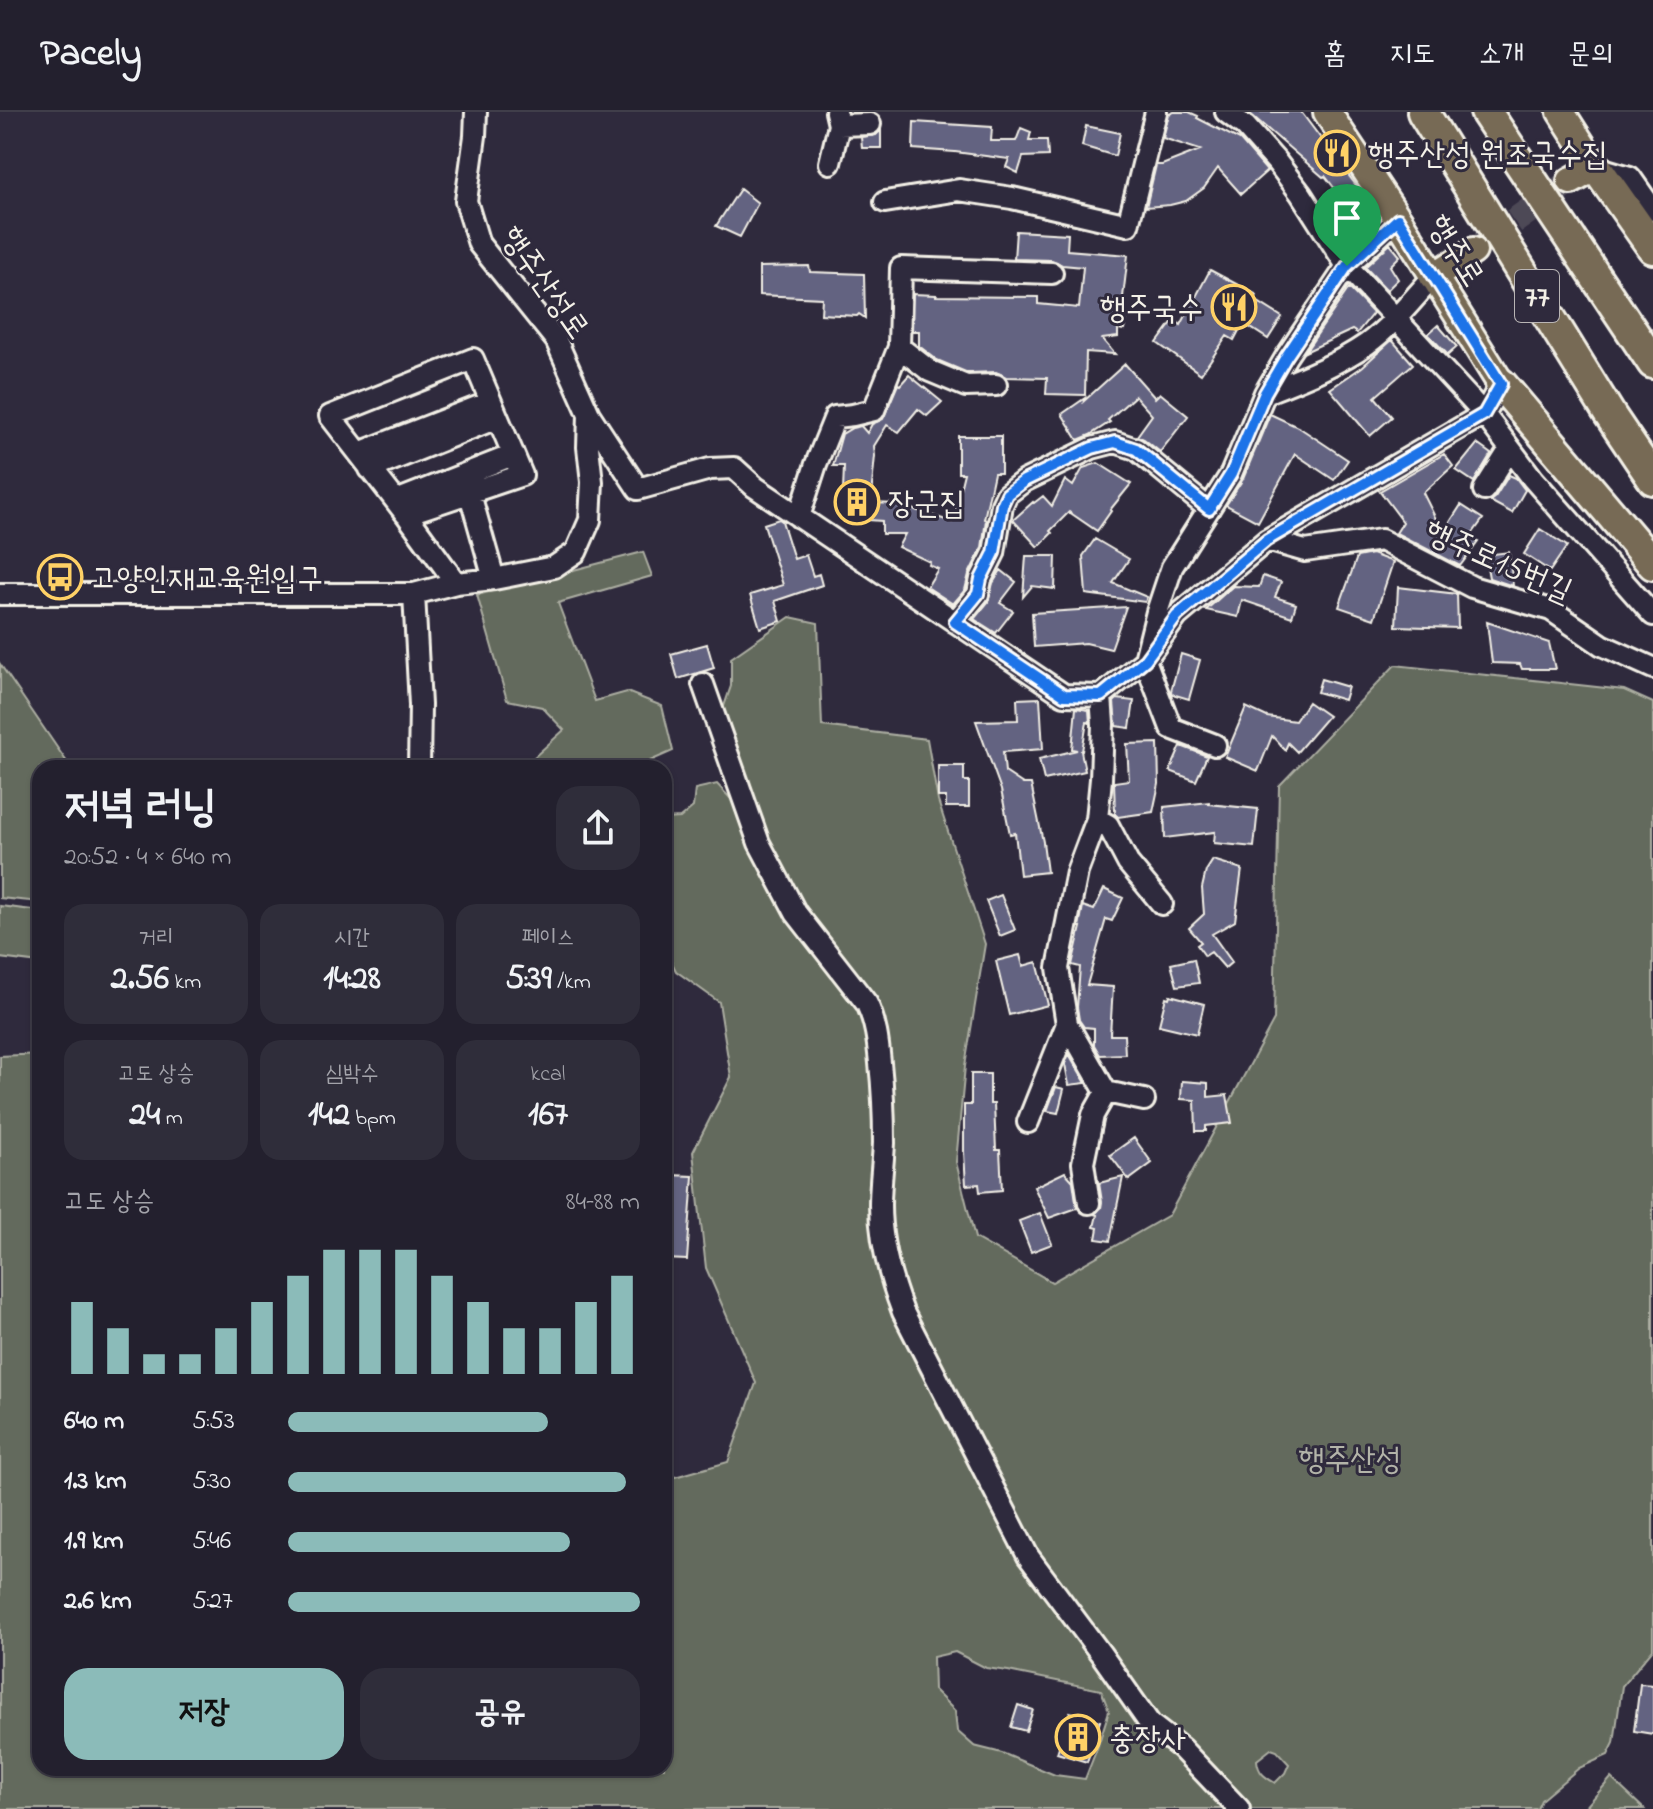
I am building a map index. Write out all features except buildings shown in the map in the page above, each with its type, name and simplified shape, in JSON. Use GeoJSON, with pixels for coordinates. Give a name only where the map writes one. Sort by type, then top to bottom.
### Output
{"type":"FeatureCollection","features":[{"type":"Feature","properties":{"kind":"highway","name":"77"},"geometry":{"type":"LineString","coordinates":[[1423,112],[1610,415],[1653,479]]}},
{"type":"Feature","properties":{"kind":"highway","name":"77"},"geometry":{"type":"LineString","coordinates":[[1486,112],[1653,363]]}},
{"type":"Feature","properties":{"kind":"highway"},"geometry":{"type":"LineString","coordinates":[[1583,174],[1653,248]]}},
{"type":"Feature","properties":{"kind":"highway"},"geometry":{"type":"LineString","coordinates":[[1501,384],[1653,564]]}},
{"type":"Feature","properties":{"kind":"main road","name":"행주로"},"geometry":{"type":"LineString","coordinates":[[1327,112],[1501,384]]}},
{"type":"Feature","properties":{"kind":"main road"},"geometry":{"type":"LineString","coordinates":[[1561,112],[1583,174]]}},
{"type":"Feature","properties":{"kind":"main road"},"geometry":{"type":"LineString","coordinates":[[1433,277],[1473,251]]}},
{"type":"Feature","properties":{"kind":"street","name":"행주산성로"},"geometry":{"type":"LineString","coordinates":[[0,594],[414,594],[456,583],[554,567],[576,552],[590,520],[589,414],[556,340],[479,244],[466,201],[476,112]]}},
{"type":"Feature","properties":{"kind":"street"},"geometry":{"type":"LineString","coordinates":[[885,202],[959,190],[1012,198],[1128,225],[1156,112]]}},
{"type":"Feature","properties":{"kind":"street","name":"행주로15번길"},"geometry":{"type":"LineString","coordinates":[[1226,112],[1245,126],[1276,161],[1347,266],[1484,414],[1533,479],[1653,615]]}},
{"type":"Feature","properties":{"kind":"street"},"geometry":{"type":"LineString","coordinates":[[830,163],[837,119],[870,124]]}},
{"type":"Feature","properties":{"kind":"street"},"geometry":{"type":"LineString","coordinates":[[1583,174],[1630,177],[1653,210]]}},
{"type":"Feature","properties":{"kind":"street"},"geometry":{"type":"LineString","coordinates":[[1215,745],[1171,728],[1145,660],[1172,567],[1231,474],[1265,393],[1286,357],[1347,266],[1398,219]]}},
{"type":"Feature","properties":{"kind":"street"},"geometry":{"type":"LineString","coordinates":[[799,517],[835,417],[874,410],[899,347],[901,268],[1052,273]]}},
{"type":"Feature","properties":{"kind":"street"},"geometry":{"type":"LineString","coordinates":[[1265,393],[1318,373],[1367,344],[1395,319],[1433,277]]}},
{"type":"Feature","properties":{"kind":"street"},"geometry":{"type":"LineString","coordinates":[[899,347],[930,371],[966,386],[996,385]]}},
{"type":"Feature","properties":{"kind":"street"},"geometry":{"type":"LineString","coordinates":[[401,508],[470,494],[522,475],[473,359],[330,416],[456,583]]}},
{"type":"Feature","properties":{"kind":"street"},"geometry":{"type":"LineString","coordinates":[[589,414],[638,489],[710,469],[734,468],[755,487],[1064,695],[1101,696],[1145,660],[1177,616],[1267,540],[1484,414],[1501,384]]}},
{"type":"Feature","properties":{"kind":"street"},"geometry":{"type":"LineString","coordinates":[[365,461],[494,410]]}},
{"type":"Feature","properties":{"kind":"street"},"geometry":{"type":"LineString","coordinates":[[955,622],[978,594],[981,579],[994,553],[1002,505],[1007,494],[1024,481],[1092,448],[1115,442],[1136,449],[1209,509]]}},
{"type":"Feature","properties":{"kind":"street"},"geometry":{"type":"LineString","coordinates":[[1484,490],[1510,449]]}},
{"type":"Feature","properties":{"kind":"street"},"geometry":{"type":"LineString","coordinates":[[401,508],[513,455]]}},
{"type":"Feature","properties":{"kind":"street"},"geometry":{"type":"LineString","coordinates":[[470,494],[494,579]]}},
{"type":"Feature","properties":{"kind":"street","name":"행주로15번길"},"geometry":{"type":"LineString","coordinates":[[1267,540],[1305,551],[1381,540],[1472,587],[1551,610],[1602,645],[1653,668]]}},
{"type":"Feature","properties":{"kind":"street"},"geometry":{"type":"LineString","coordinates":[[414,594],[420,705],[419,760]]}},
{"type":"Feature","properties":{"kind":"street"},"geometry":{"type":"LineString","coordinates":[[703,684],[759,843],[796,913],[867,1004],[872,1015],[878,1037],[882,1083],[884,1142],[881,1222],[892,1282],[903,1312],[1028,1556],[1150,1724],[1181,1748],[1239,1809]]}},
{"type":"Feature","properties":{"kind":"street"},"geometry":{"type":"LineString","coordinates":[[1101,696],[1103,724],[1097,819],[1077,872],[1058,968],[1067,1024],[1106,1092],[1144,1100]]}},
{"type":"Feature","properties":{"kind":"street"},"geometry":{"type":"LineString","coordinates":[[1097,819],[1108,825],[1128,863],[1162,904]]}},
{"type":"Feature","properties":{"kind":"street"},"geometry":{"type":"LineString","coordinates":[[1028,1122],[1067,1024]]}},
{"type":"Feature","properties":{"kind":"street"},"geometry":{"type":"LineString","coordinates":[[1089,1203],[1083,1163],[1093,1115],[1106,1092]]}},
{"type":"Feature","properties":{"kind":"green space"},"geometry":{"type":"Polygon","coordinates":[[[643,552],[652,576],[558,603],[595,701],[627,692],[662,706],[673,751],[652,760],[532,760],[564,730],[542,707],[507,700],[477,595],[643,552]]]}},
{"type":"Feature","properties":{"kind":"green space","name":"행주산성"},"geometry":{"type":"Polygon","coordinates":[[[790,617],[818,623],[822,726],[927,739],[938,801],[985,944],[965,1066],[956,1162],[975,1238],[1052,1282],[1169,1215],[1274,1020],[1279,786],[1395,665],[1624,690],[1653,703],[1653,1649],[1622,1686],[1614,1743],[1608,1755],[1579,1768],[1541,1800],[1537,1809],[0,1809],[0,1056],[32,1054],[32,1776],[672,1776],[672,1478],[728,1462],[756,1383],[706,1268],[693,1152],[731,1077],[719,1002],[676,971],[672,963],[672,818],[680,818],[693,807],[695,789],[717,784],[731,799],[746,800],[722,712],[731,686],[731,658],[790,617]],[[955,1652],[933,1657],[934,1690],[955,1711],[957,1731],[974,1746],[1002,1753],[1055,1775],[1085,1779],[1109,1711],[1101,1690],[986,1668],[955,1652]],[[1271,1749],[1257,1760],[1260,1771],[1275,1783],[1289,1764],[1271,1749]]]}},
{"type":"Feature","properties":{"kind":"green space"},"geometry":{"type":"Polygon","coordinates":[[[0,664],[66,760],[32,760],[32,901],[0,898],[0,664]]]}},
{"type":"Feature","properties":{"kind":"green space"},"geometry":{"type":"Polygon","coordinates":[[[0,906],[32,910],[32,962],[0,958],[0,906]]]}},
{"type":"Feature","properties":{"kind":"green space"},"geometry":{"type":"Polygon","coordinates":[[[1611,1778],[1644,1809],[1584,1809],[1611,1778]]]}},
{"type":"Feature","properties":{"kind":"tunnel"},"geometry":{"type":"LineString","coordinates":[[1482,244],[1571,181]]}},
{"type":"Feature","properties":{"kind":"place","name":"행주산성 원조국수집"},"geometry":{"type":"Point","coordinates":[1337,153]}},
{"type":"Feature","properties":{"kind":"place","name":"행주국수"},"geometry":{"type":"Point","coordinates":[1234,307]}},
{"type":"Feature","properties":{"kind":"place","name":"장군집"},"geometry":{"type":"Point","coordinates":[857,502]}},
{"type":"Feature","properties":{"kind":"place","name":"고양인재교육원입구"},"geometry":{"type":"Point","coordinates":[60,577]}},
{"type":"Feature","properties":{"kind":"place","name":"충장사"},"geometry":{"type":"Point","coordinates":[1078,1737]}},
{"type":"Feature","properties":{"kind":"route"},"geometry":{"type":"LineString","coordinates":[[1398,219],[1501,384],[1484,414],[1267,540],[1177,616],[1145,660],[1101,696],[1064,695],[955,622],[978,594],[981,579],[994,553],[1002,505],[1007,494],[1024,481],[1092,448],[1115,442],[1136,449],[1209,509],[1231,474],[1265,393],[1347,266],[1398,219]]}}]}
